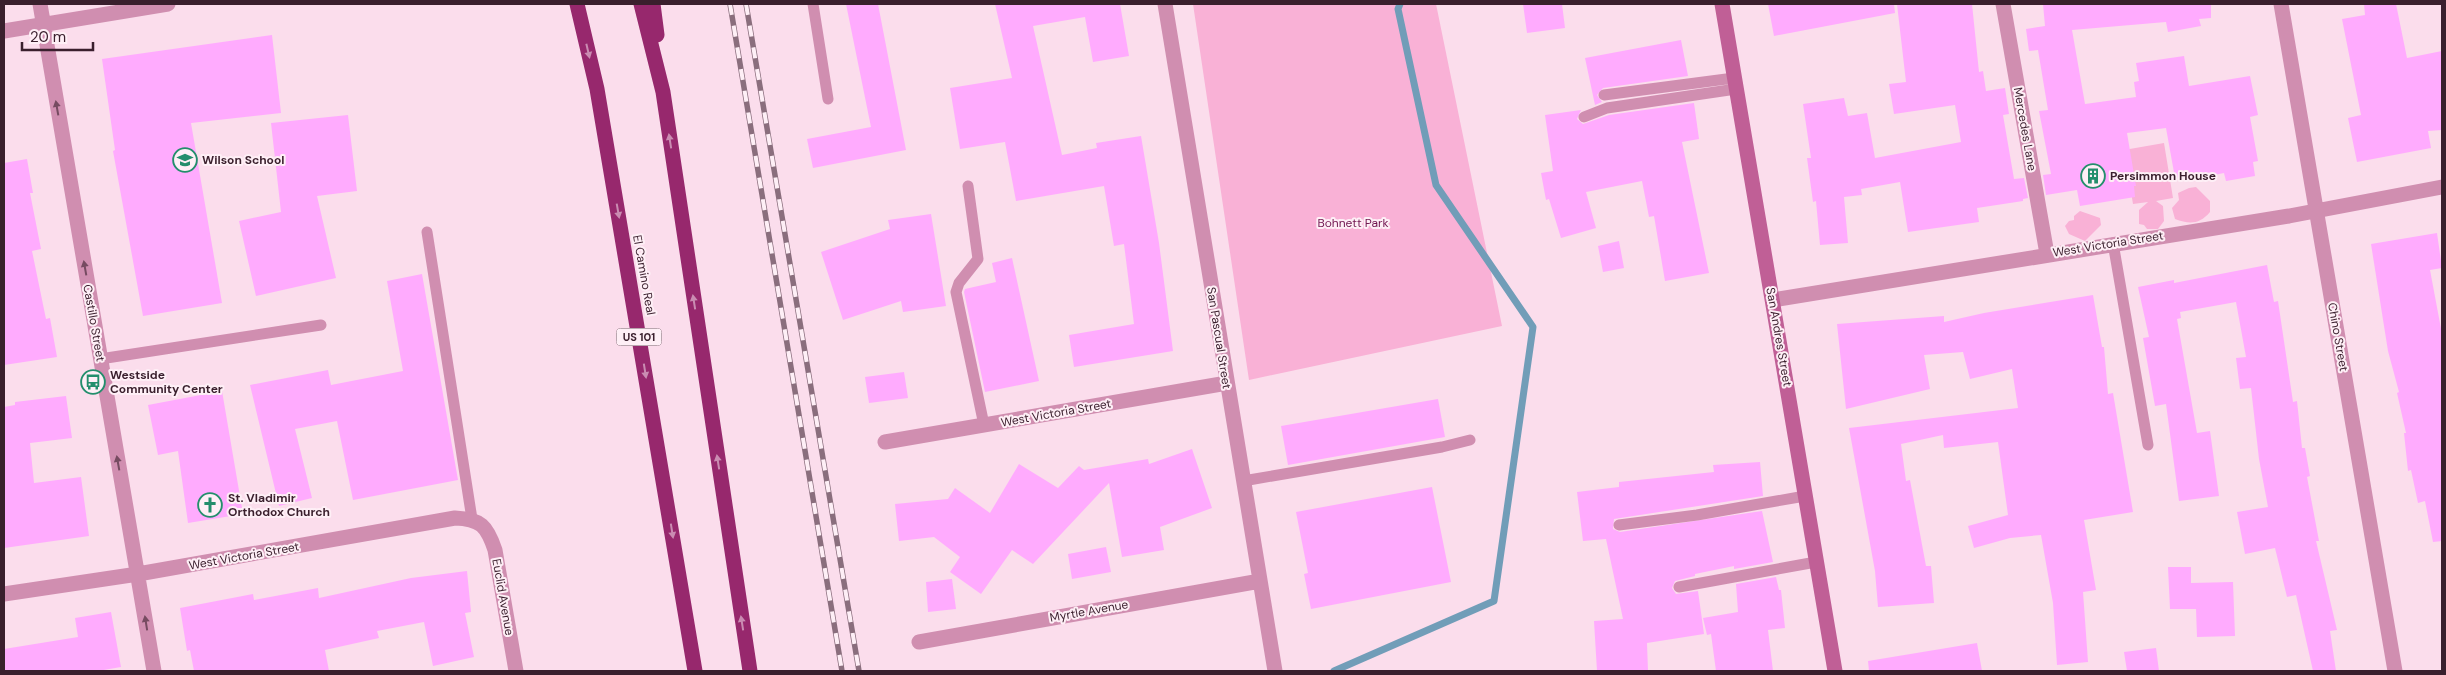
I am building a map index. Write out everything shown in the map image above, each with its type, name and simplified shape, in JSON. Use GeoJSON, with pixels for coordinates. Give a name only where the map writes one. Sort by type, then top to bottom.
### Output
{"type":"FeatureCollection","features":[{"type":"Feature","properties":{"kind":"highway","name":"El Camino Real"},"geometry":{"type":"LineString","coordinates":[[577,4],[597,90],[695,671]]}},
{"type":"Feature","properties":{"kind":"highway"},"geometry":{"type":"LineString","coordinates":[[641,4],[663,92]]}},
{"type":"Feature","properties":{"kind":"highway"},"geometry":{"type":"LineString","coordinates":[[654,4],[663,92],[750,671]]}},
{"type":"Feature","properties":{"kind":"street","name":"Castillo Street"},"geometry":{"type":"LineString","coordinates":[[40,4],[154,671]]}},
{"type":"Feature","properties":{"kind":"street"},"geometry":{"type":"LineString","coordinates":[[4,31],[168,4]]}},
{"type":"Feature","properties":{"kind":"street","name":"San Pascual Street"},"geometry":{"type":"LineString","coordinates":[[1165,4],[1275,671]]}},
{"type":"Feature","properties":{"kind":"street","name":"San Andres Street"},"geometry":{"type":"LineString","coordinates":[[1722,4],[1835,671]]}},
{"type":"Feature","properties":{"kind":"street","name":"Mercedes Lane"},"geometry":{"type":"LineString","coordinates":[[2004,4],[2047,254]]}},
{"type":"Feature","properties":{"kind":"street","name":"Chino Street"},"geometry":{"type":"LineString","coordinates":[[2281,4],[2394,671]]}},
{"type":"Feature","properties":{"kind":"street","name":"West Victoria Street"},"geometry":{"type":"LineString","coordinates":[[1772,300],[2317,211],[2442,187]]}},
{"type":"Feature","properties":{"kind":"street","name":"West Victoria Street"},"geometry":{"type":"LineString","coordinates":[[884,442],[1227,383]]}},
{"type":"Feature","properties":{"kind":"street","name":"West Victoria Street"},"geometry":{"type":"LineString","coordinates":[[4,594],[138,574],[455,518],[477,522]]}},
{"type":"Feature","properties":{"kind":"street","name":"Euclid Avenue"},"geometry":{"type":"LineString","coordinates":[[477,522],[490,537],[495,550],[516,671]]}},
{"type":"Feature","properties":{"kind":"street","name":"Myrtle Avenue"},"geometry":{"type":"LineString","coordinates":[[919,642],[1260,580]]}},
{"type":"Feature","properties":{"kind":"lane"},"geometry":{"type":"LineString","coordinates":[[813,4],[828,99]]}},
{"type":"Feature","properties":{"kind":"lane"},"geometry":{"type":"LineString","coordinates":[[1604,95],[1735,83]]}},
{"type":"Feature","properties":{"kind":"lane"},"geometry":{"type":"LineString","coordinates":[[1584,117],[1607,108],[1735,83]]}},
{"type":"Feature","properties":{"kind":"lane"},"geometry":{"type":"LineString","coordinates":[[968,186],[978,259],[959,283],[956,292],[984,425]]}},
{"type":"Feature","properties":{"kind":"lane"},"geometry":{"type":"LineString","coordinates":[[427,232],[477,522]]}},
{"type":"Feature","properties":{"kind":"lane"},"geometry":{"type":"LineString","coordinates":[[2113,243],[2148,445]]}},
{"type":"Feature","properties":{"kind":"lane"},"geometry":{"type":"LineString","coordinates":[[100,359],[321,325]]}},
{"type":"Feature","properties":{"kind":"lane"},"geometry":{"type":"LineString","coordinates":[[1243,482],[1442,447],[1470,440]]}},
{"type":"Feature","properties":{"kind":"lane"},"geometry":{"type":"LineString","coordinates":[[1619,525],[1697,515],[1805,496]]}},
{"type":"Feature","properties":{"kind":"lane"},"geometry":{"type":"LineString","coordinates":[[1679,587],[1816,562]]}},
{"type":"Feature","properties":{"kind":"green space","name":"Bohnett Park"},"geometry":{"type":"Polygon","coordinates":[[[1193,4],[1436,4],[1502,326],[1249,380],[1193,4]]]}},
{"type":"Feature","properties":{"kind":"green space"},"geometry":{"type":"Polygon","coordinates":[[[2164,143],[2173,198],[2156,201],[2163,206],[2164,221],[2158,229],[2147,229],[2144,225],[2139,224],[2139,210],[2148,202],[2133,204],[2124,150],[2164,143]]]}},
{"type":"Feature","properties":{"kind":"green space"},"geometry":{"type":"Polygon","coordinates":[[[2196,187],[2210,201],[2210,212],[2202,219],[2194,222],[2175,219],[2172,208],[2179,200],[2178,193],[2196,187]]]}},
{"type":"Feature","properties":{"kind":"green space"},"geometry":{"type":"Polygon","coordinates":[[[2080,211],[2100,218],[2101,225],[2085,241],[2069,234],[2065,226],[2069,221],[2074,220],[2074,216],[2080,211]]]}},
{"type":"Feature","properties":{"kind":"building"},"geometry":{"type":"Polygon","coordinates":[[[846,4],[878,4],[906,150],[813,168],[807,139],[871,127],[846,4]]]}},
{"type":"Feature","properties":{"kind":"building"},"geometry":{"type":"Polygon","coordinates":[[[995,4],[1120,4],[1129,56],[1093,62],[1085,17],[1033,26],[1062,155],[1097,148],[1096,143],[1141,136],[1159,243],[1173,351],[1074,367],[1069,335],[1134,324],[1124,244],[1114,246],[1104,186],[1016,201],[1005,142],[960,149],[950,88],[1012,78],[995,4]]]}},
{"type":"Feature","properties":{"kind":"building"},"geometry":{"type":"Polygon","coordinates":[[[1523,4],[1562,4],[1565,28],[1527,33],[1523,4]]]}},
{"type":"Feature","properties":{"kind":"building"},"geometry":{"type":"Polygon","coordinates":[[[1768,4],[1894,4],[1895,13],[1774,36],[1768,4]]]}},
{"type":"Feature","properties":{"kind":"building"},"geometry":{"type":"Polygon","coordinates":[[[1897,4],[1972,4],[1979,72],[1983,71],[1986,91],[2005,88],[2009,114],[2003,115],[2014,179],[2024,178],[2028,198],[2023,199],[2023,201],[1977,208],[1979,222],[1908,232],[1900,182],[1861,189],[1862,195],[1844,197],[1848,243],[1820,245],[1816,201],[1813,202],[1807,158],[1811,158],[1803,104],[1844,98],[1848,116],[1867,113],[1875,158],[1961,142],[1955,105],[1894,114],[1889,84],[1906,82],[1897,4]]]}},
{"type":"Feature","properties":{"kind":"building"},"geometry":{"type":"Polygon","coordinates":[[[2043,4],[2211,4],[2211,18],[2199,19],[2201,26],[2168,32],[2166,22],[2072,30],[2085,104],[2136,97],[2134,82],[2139,81],[2136,63],[2184,56],[2189,86],[2250,76],[2258,115],[2250,117],[2258,161],[2253,162],[2255,176],[2226,181],[2224,173],[2214,175],[2213,172],[2175,178],[2166,128],[2127,133],[2136,186],[2134,186],[2135,197],[2080,206],[2077,190],[2046,195],[2043,175],[2051,174],[2039,111],[2048,110],[2038,50],[2029,51],[2026,29],[2045,26],[2043,4]]]}},
{"type":"Feature","properties":{"kind":"building"},"geometry":{"type":"Polygon","coordinates":[[[2364,4],[2396,4],[2407,58],[2442,51],[2442,130],[2428,131],[2431,148],[2357,162],[2348,118],[2361,115],[2342,19],[2365,15],[2364,4]]]}},
{"type":"Feature","properties":{"kind":"building"},"geometry":{"type":"Polygon","coordinates":[[[272,35],[281,113],[191,123],[222,303],[143,316],[113,151],[115,150],[102,59],[272,35]]]}},
{"type":"Feature","properties":{"kind":"building"},"geometry":{"type":"Polygon","coordinates":[[[1681,40],[1688,76],[1603,88],[1597,95],[1602,102],[1595,105],[1585,58],[1681,40]]]}},
{"type":"Feature","properties":{"kind":"building"},"geometry":{"type":"Polygon","coordinates":[[[1694,103],[1699,139],[1682,142],[1709,273],[1665,281],[1654,216],[1649,217],[1642,181],[1586,192],[1596,228],[1561,238],[1549,199],[1546,200],[1541,173],[1553,171],[1545,115],[1581,110],[1577,119],[1583,124],[1609,115],[1694,103]]]}},
{"type":"Feature","properties":{"kind":"building"},"geometry":{"type":"Polygon","coordinates":[[[348,115],[357,191],[317,196],[336,278],[256,296],[239,221],[281,212],[271,123],[348,115]]]}},
{"type":"Feature","properties":{"kind":"building"},"geometry":{"type":"Polygon","coordinates":[[[27,159],[33,193],[30,193],[41,249],[32,251],[46,319],[50,318],[57,357],[4,365],[4,163],[27,159]]]}},
{"type":"Feature","properties":{"kind":"building"},"geometry":{"type":"Polygon","coordinates":[[[931,214],[946,306],[903,312],[901,301],[843,320],[821,252],[890,229],[888,220],[931,214]]]}},
{"type":"Feature","properties":{"kind":"building"},"geometry":{"type":"Polygon","coordinates":[[[2437,233],[2442,268],[2430,270],[2442,334],[2442,541],[2433,542],[2425,501],[2418,503],[2411,470],[2408,471],[2404,433],[2406,433],[2397,393],[2399,392],[2388,351],[2371,244],[2437,233]]]}},
{"type":"Feature","properties":{"kind":"building"},"geometry":{"type":"Polygon","coordinates":[[[1619,241],[1624,268],[1603,272],[1598,246],[1619,241]]]}},
{"type":"Feature","properties":{"kind":"building"},"geometry":{"type":"Polygon","coordinates":[[[1012,258],[1039,381],[985,392],[964,292],[965,289],[996,282],[992,263],[1012,258]]]}},
{"type":"Feature","properties":{"kind":"building"},"geometry":{"type":"Polygon","coordinates":[[[2267,265],[2274,302],[2278,301],[2293,402],[2297,401],[2302,448],[2305,448],[2310,476],[2307,477],[2319,541],[2316,541],[2337,630],[2330,631],[2336,671],[2313,671],[2296,595],[2287,597],[2275,548],[2245,554],[2237,512],[2268,507],[2259,459],[2251,388],[2240,389],[2236,358],[2246,357],[2236,302],[2180,312],[2181,318],[2177,319],[2197,433],[2210,431],[2219,496],[2179,501],[2166,404],[2155,406],[2143,338],[2149,337],[2138,287],[2174,280],[2174,283],[2267,265]]]}},
{"type":"Feature","properties":{"kind":"building"},"geometry":{"type":"Polygon","coordinates":[[[422,274],[458,480],[353,500],[337,421],[295,429],[312,498],[279,506],[250,385],[328,370],[331,385],[403,371],[387,281],[422,274]]]}},
{"type":"Feature","properties":{"kind":"building"},"geometry":{"type":"Polygon","coordinates":[[[2093,295],[2102,347],[2104,347],[2108,394],[2113,393],[2133,512],[2084,520],[2096,590],[2083,592],[2088,662],[2057,665],[2053,603],[2041,535],[2010,538],[1974,548],[1968,526],[2008,515],[1998,442],[1944,448],[1943,435],[1901,444],[1906,481],[1910,480],[1926,566],[1931,566],[1934,603],[1878,607],[1875,571],[1849,428],[2018,408],[2012,369],[1970,379],[1963,352],[1924,355],[1930,389],[1846,409],[1837,324],[1944,316],[1944,322],[1984,313],[2093,295]]]}},
{"type":"Feature","properties":{"kind":"building"},"geometry":{"type":"Polygon","coordinates":[[[904,372],[908,398],[869,403],[865,377],[904,372]]]}},
{"type":"Feature","properties":{"kind":"building"},"geometry":{"type":"Polygon","coordinates":[[[222,391],[243,514],[188,523],[178,451],[158,455],[148,405],[222,391]]]}},
{"type":"Feature","properties":{"kind":"building"},"geometry":{"type":"Polygon","coordinates":[[[66,396],[72,438],[30,443],[34,483],[81,477],[89,536],[4,548],[4,407],[15,405],[15,402],[66,396]]]}},
{"type":"Feature","properties":{"kind":"building"},"geometry":{"type":"Polygon","coordinates":[[[1438,399],[1445,437],[1288,465],[1281,426],[1438,399]]]}},
{"type":"Feature","properties":{"kind":"building"},"geometry":{"type":"Polygon","coordinates":[[[1192,449],[1212,508],[1160,527],[1164,550],[1122,557],[1109,483],[1033,564],[1012,550],[981,594],[950,572],[960,557],[934,537],[899,541],[895,504],[948,499],[955,488],[990,513],[1019,464],[1058,488],[1079,466],[1084,470],[1148,459],[1149,464],[1192,449]]]}},
{"type":"Feature","properties":{"kind":"building"},"geometry":{"type":"Polygon","coordinates":[[[1760,462],[1763,496],[1614,519],[1613,529],[1620,532],[1762,511],[1773,562],[1734,569],[1734,566],[1695,574],[1695,576],[1675,581],[1672,588],[1676,594],[1698,591],[1704,634],[1647,643],[1648,671],[1597,671],[1594,621],[1623,619],[1606,539],[1583,541],[1577,492],[1619,487],[1619,482],[1714,472],[1713,465],[1760,462]]]}},
{"type":"Feature","properties":{"kind":"building"},"geometry":{"type":"Polygon","coordinates":[[[1432,487],[1451,582],[1311,609],[1304,574],[1308,573],[1296,512],[1432,487]]]}},
{"type":"Feature","properties":{"kind":"building"},"geometry":{"type":"Polygon","coordinates":[[[1106,547],[1111,572],[1072,579],[1068,554],[1106,547]]]}},
{"type":"Feature","properties":{"kind":"building"},"geometry":{"type":"Polygon","coordinates":[[[2168,567],[2191,567],[2191,583],[2233,582],[2235,636],[2197,637],[2196,609],[2170,609],[2168,567]]]}},
{"type":"Feature","properties":{"kind":"building"},"geometry":{"type":"Polygon","coordinates":[[[467,571],[471,612],[465,613],[474,657],[433,666],[424,622],[377,631],[379,638],[325,650],[329,671],[194,671],[190,650],[187,651],[180,608],[253,594],[254,600],[318,588],[319,598],[411,578],[467,571]]]}},
{"type":"Feature","properties":{"kind":"building"},"geometry":{"type":"Polygon","coordinates":[[[1776,577],[1779,590],[1781,590],[1785,628],[1768,630],[1773,671],[1716,671],[1711,634],[1707,635],[1703,618],[1738,612],[1736,584],[1776,577]]]}},
{"type":"Feature","properties":{"kind":"building"},"geometry":{"type":"Polygon","coordinates":[[[952,579],[956,609],[928,612],[926,582],[952,579]]]}},
{"type":"Feature","properties":{"kind":"building"},"geometry":{"type":"Polygon","coordinates":[[[111,612],[121,667],[98,671],[4,671],[4,649],[78,637],[75,618],[111,612]]]}},
{"type":"Feature","properties":{"kind":"building"},"geometry":{"type":"Polygon","coordinates":[[[1977,643],[1982,671],[1869,671],[1868,661],[1977,643]]]}},
{"type":"Feature","properties":{"kind":"building"},"geometry":{"type":"Polygon","coordinates":[[[2156,648],[2159,671],[2127,671],[2124,652],[2156,648]]]}},
{"type":"Feature","properties":{"kind":"waterway"},"geometry":{"type":"LineString","coordinates":[[1334,671],[1494,601],[1533,327],[1436,185],[1398,9],[1400,4]]}},
{"type":"Feature","properties":{"kind":"railway"},"geometry":{"type":"LineString","coordinates":[[730,4],[842,671]]}},
{"type":"Feature","properties":{"kind":"railway"},"geometry":{"type":"LineString","coordinates":[[746,4],[859,671]]}},
{"type":"Feature","properties":{"kind":"place","name":"Wilson School"},"geometry":{"type":"Point","coordinates":[185,160]}},
{"type":"Feature","properties":{"kind":"place","name":"Persimmon House"},"geometry":{"type":"Point","coordinates":[2093,176]}},
{"type":"Feature","properties":{"kind":"place","name":"Westside Community Center"},"geometry":{"type":"Point","coordinates":[93,382]}},
{"type":"Feature","properties":{"kind":"place","name":"St. Vladimir Orthodox Church"},"geometry":{"type":"Point","coordinates":[210,505]}}]}
